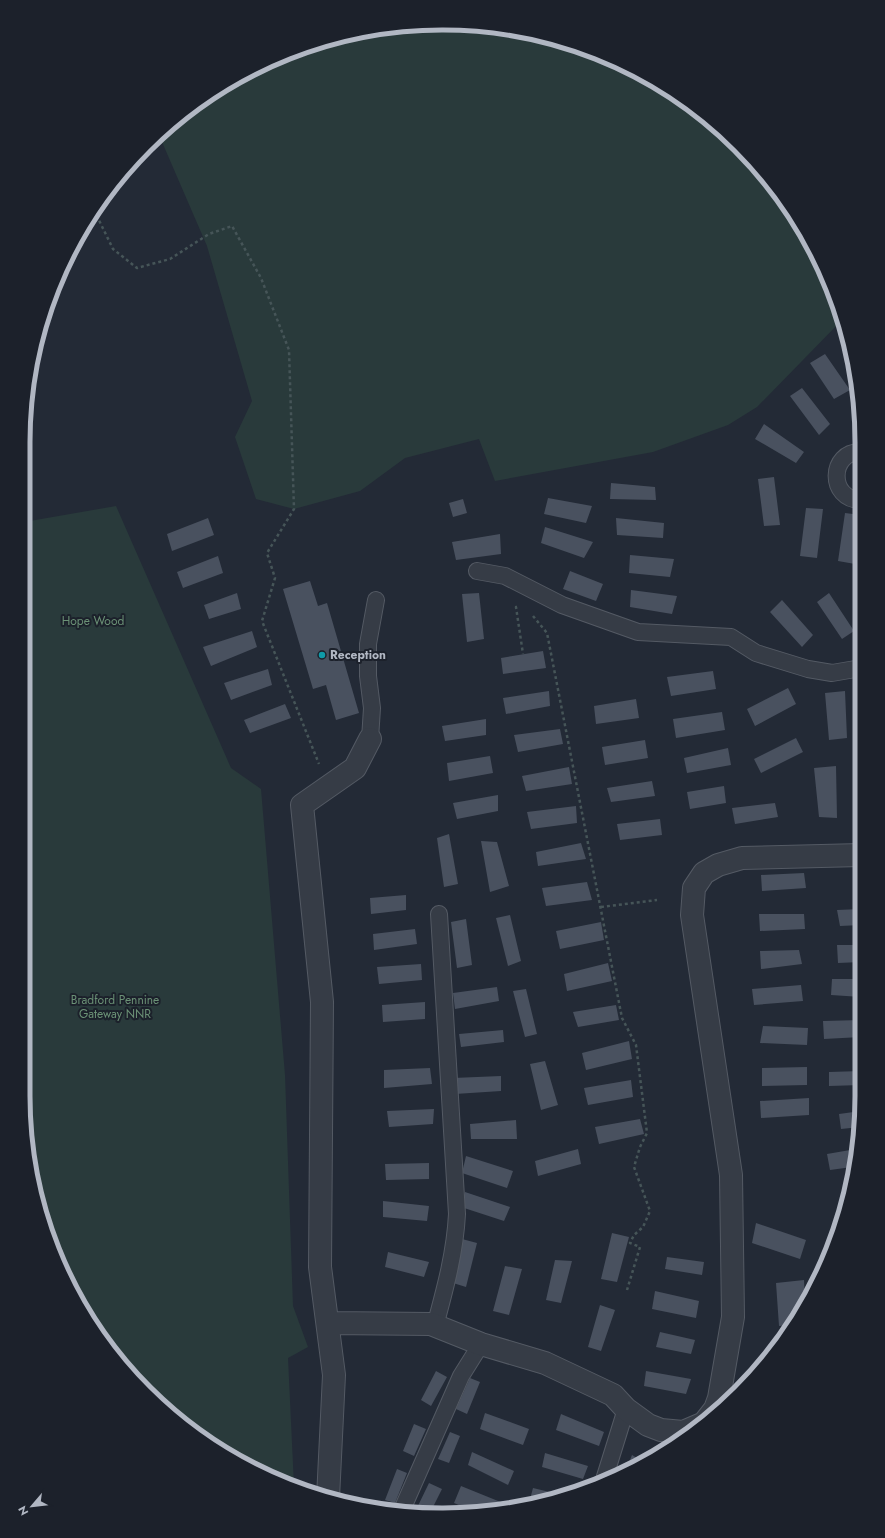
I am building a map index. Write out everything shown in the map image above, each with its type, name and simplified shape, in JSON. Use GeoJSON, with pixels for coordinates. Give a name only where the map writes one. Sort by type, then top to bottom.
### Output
{"type":"FeatureCollection","features":[{"type":"Feature","properties":{"kind":"street"},"geometry":{"type":"LineString","coordinates":[[328,1492],[334,1375],[329,1323],[320,1267],[322,1002],[302,805],[355,768],[370,739]]}},
{"type":"Feature","properties":{"kind":"street"},"geometry":{"type":"LineString","coordinates":[[717,1403],[732,1317],[731,1175],[692,915],[694,888],[704,873],[718,865],[742,858],[855,855]]}},
{"type":"Feature","properties":{"kind":"street"},"geometry":{"type":"LineString","coordinates":[[329,1323],[431,1324],[481,1344],[545,1363],[613,1395],[626,1409],[648,1425],[670,1432],[681,1432]]}},
{"type":"Feature","properties":{"kind":"lane"},"geometry":{"type":"LineString","coordinates":[[855,453],[849,454],[843,459],[836,473],[836,481],[844,495],[855,499]]}},
{"type":"Feature","properties":{"kind":"lane"},"geometry":{"type":"LineString","coordinates":[[477,571],[505,576],[562,605],[638,632],[732,637],[756,653],[808,669],[832,672],[855,669]]}},
{"type":"Feature","properties":{"kind":"lane"},"geometry":{"type":"LineString","coordinates":[[370,739],[372,708],[368,676],[368,644],[376,600]]}},
{"type":"Feature","properties":{"kind":"lane"},"geometry":{"type":"LineString","coordinates":[[434,1326],[452,1263],[456,1240],[457,1214],[439,914]]}},
{"type":"Feature","properties":{"kind":"lane"},"geometry":{"type":"LineString","coordinates":[[404,1506],[461,1376],[481,1344]]}},
{"type":"Feature","properties":{"kind":"lane"},"geometry":{"type":"LineString","coordinates":[[606,1474],[626,1409]]}},
{"type":"Feature","properties":{"kind":"path"},"geometry":{"type":"LineString","coordinates":[[97,217],[113,249],[137,268],[170,259],[209,234],[232,226],[261,278],[289,350],[294,509],[267,553],[275,578],[262,621],[328,788]]}},
{"type":"Feature","properties":{"kind":"path"},"geometry":{"type":"LineString","coordinates":[[523,654],[516,608],[523,604],[528,588]]}},
{"type":"Feature","properties":{"kind":"path"},"geometry":{"type":"LineString","coordinates":[[523,604],[547,634],[622,1018],[636,1045],[647,1133],[640,1147],[634,1167],[650,1211],[643,1227],[634,1235],[630,1243],[640,1247],[627,1290]]}},
{"type":"Feature","properties":{"kind":"path"},"geometry":{"type":"LineString","coordinates":[[601,908],[657,900]]}},
{"type":"Feature","properties":{"kind":"green space"},"geometry":{"type":"Polygon","coordinates":[[[416,31],[469,31],[496,34],[549,44],[600,61],[649,85],[694,115],[714,132],[753,171],[770,191],[800,236],[824,285],[837,325],[757,407],[728,425],[653,452],[495,481],[479,439],[405,458],[360,491],[294,509],[256,499],[235,437],[252,401],[207,246],[162,141],[191,115],[236,85],[260,73],[285,61],[336,44],[362,38],[416,31]]]}},
{"type":"Feature","properties":{"kind":"green space"},"geometry":{"type":"Polygon","coordinates":[[[116,506],[231,768],[261,789],[285,1075],[293,1306],[308,1347],[288,1358],[294,1480],[236,1453],[191,1423],[171,1406],[132,1367],[115,1347],[85,1302],[61,1253],[44,1202],[34,1149],[30,1096],[30,521],[116,506]]]}},
{"type":"Feature","properties":{"kind":"building"},"geometry":{"type":"Polygon","coordinates":[[[825,354],[850,390],[834,399],[810,363],[825,354]]]}},
{"type":"Feature","properties":{"kind":"building"},"geometry":{"type":"Polygon","coordinates":[[[802,388],[830,424],[819,435],[790,396],[802,388]]]}},
{"type":"Feature","properties":{"kind":"building"},"geometry":{"type":"Polygon","coordinates":[[[764,424],[804,452],[796,463],[755,439],[764,424]]]}},
{"type":"Feature","properties":{"kind":"building"},"geometry":{"type":"Polygon","coordinates":[[[774,477],[780,525],[764,526],[758,479],[774,477]]]}},
{"type":"Feature","properties":{"kind":"building"},"geometry":{"type":"Polygon","coordinates":[[[611,483],[655,487],[656,500],[610,499],[611,483]]]}},
{"type":"Feature","properties":{"kind":"building"},"geometry":{"type":"Polygon","coordinates":[[[548,498],[592,506],[586,523],[544,514],[548,498]]]}},
{"type":"Feature","properties":{"kind":"building"},"geometry":{"type":"Polygon","coordinates":[[[463,499],[467,513],[453,517],[449,503],[463,499]]]}},
{"type":"Feature","properties":{"kind":"building"},"geometry":{"type":"Polygon","coordinates":[[[806,508],[823,509],[817,558],[800,556],[806,508]]]}},
{"type":"Feature","properties":{"kind":"building"},"geometry":{"type":"Polygon","coordinates":[[[845,513],[855,514],[855,564],[838,561],[845,513]]]}},
{"type":"Feature","properties":{"kind":"building"},"geometry":{"type":"Polygon","coordinates":[[[208,518],[214,535],[172,551],[167,534],[208,518]]]}},
{"type":"Feature","properties":{"kind":"building"},"geometry":{"type":"Polygon","coordinates":[[[616,518],[664,523],[663,538],[617,535],[616,518]]]}},
{"type":"Feature","properties":{"kind":"building"},"geometry":{"type":"Polygon","coordinates":[[[545,527],[593,542],[584,558],[541,543],[545,527]]]}},
{"type":"Feature","properties":{"kind":"building"},"geometry":{"type":"Polygon","coordinates":[[[500,534],[501,554],[456,560],[452,542],[500,534]]]}},
{"type":"Feature","properties":{"kind":"building"},"geometry":{"type":"Polygon","coordinates":[[[630,555],[674,559],[670,577],[629,573],[630,555]]]}},
{"type":"Feature","properties":{"kind":"building"},"geometry":{"type":"Polygon","coordinates":[[[218,556],[223,573],[183,588],[177,572],[218,556]]]}},
{"type":"Feature","properties":{"kind":"building"},"geometry":{"type":"Polygon","coordinates":[[[570,571],[603,584],[596,601],[563,589],[570,571]]]}},
{"type":"Feature","properties":{"kind":"building","name":"Reception"},"geometry":{"type":"Polygon","coordinates":[[[310,581],[318,606],[327,603],[359,713],[336,720],[326,685],[313,689],[283,589],[310,581]]]}},
{"type":"Feature","properties":{"kind":"building"},"geometry":{"type":"Polygon","coordinates":[[[631,590],[677,596],[672,614],[630,607],[631,590]]]}},
{"type":"Feature","properties":{"kind":"building"},"geometry":{"type":"Polygon","coordinates":[[[237,593],[241,609],[209,619],[204,605],[237,593]]]}},
{"type":"Feature","properties":{"kind":"building"},"geometry":{"type":"Polygon","coordinates":[[[479,593],[484,639],[467,642],[462,594],[479,593]]]}},
{"type":"Feature","properties":{"kind":"building"},"geometry":{"type":"Polygon","coordinates":[[[829,593],[854,631],[842,639],[817,602],[829,593]]]}},
{"type":"Feature","properties":{"kind":"building"},"geometry":{"type":"Polygon","coordinates":[[[782,600],[813,635],[802,647],[770,612],[782,600]]]}},
{"type":"Feature","properties":{"kind":"building"},"geometry":{"type":"Polygon","coordinates":[[[252,631],[257,647],[211,666],[203,647],[252,631]]]}},
{"type":"Feature","properties":{"kind":"building"},"geometry":{"type":"Polygon","coordinates":[[[543,651],[546,668],[503,674],[501,658],[543,651]]]}},
{"type":"Feature","properties":{"kind":"building"},"geometry":{"type":"Polygon","coordinates":[[[268,669],[272,685],[231,700],[224,683],[268,669]]]}},
{"type":"Feature","properties":{"kind":"building"},"geometry":{"type":"Polygon","coordinates":[[[713,671],[716,689],[671,696],[667,677],[713,671]]]}},
{"type":"Feature","properties":{"kind":"building"},"geometry":{"type":"Polygon","coordinates":[[[788,688],[796,704],[755,726],[747,709],[788,688]]]}},
{"type":"Feature","properties":{"kind":"building"},"geometry":{"type":"Polygon","coordinates":[[[549,691],[550,706],[506,714],[503,698],[549,691]]]}},
{"type":"Feature","properties":{"kind":"building"},"geometry":{"type":"Polygon","coordinates":[[[845,691],[847,738],[829,740],[825,693],[845,691]]]}},
{"type":"Feature","properties":{"kind":"building"},"geometry":{"type":"Polygon","coordinates":[[[636,699],[639,718],[596,724],[594,706],[636,699]]]}},
{"type":"Feature","properties":{"kind":"building"},"geometry":{"type":"Polygon","coordinates":[[[285,704],[291,718],[250,733],[244,720],[285,704]]]}},
{"type":"Feature","properties":{"kind":"building"},"geometry":{"type":"Polygon","coordinates":[[[722,712],[725,730],[676,738],[673,719],[722,712]]]}},
{"type":"Feature","properties":{"kind":"building"},"geometry":{"type":"Polygon","coordinates":[[[486,719],[486,735],[445,741],[442,726],[486,719]]]}},
{"type":"Feature","properties":{"kind":"building"},"geometry":{"type":"Polygon","coordinates":[[[560,729],[563,744],[518,752],[514,735],[560,729]]]}},
{"type":"Feature","properties":{"kind":"building"},"geometry":{"type":"Polygon","coordinates":[[[796,738],[803,752],[761,773],[754,759],[796,738]]]}},
{"type":"Feature","properties":{"kind":"building"},"geometry":{"type":"Polygon","coordinates":[[[645,740],[648,758],[605,765],[602,747],[645,740]]]}},
{"type":"Feature","properties":{"kind":"building"},"geometry":{"type":"Polygon","coordinates":[[[728,748],[731,765],[687,773],[684,758],[728,748]]]}},
{"type":"Feature","properties":{"kind":"building"},"geometry":{"type":"Polygon","coordinates":[[[490,756],[493,773],[449,781],[447,763],[490,756]]]}},
{"type":"Feature","properties":{"kind":"building"},"geometry":{"type":"Polygon","coordinates":[[[836,766],[837,818],[819,817],[814,768],[836,766]]]}},
{"type":"Feature","properties":{"kind":"building"},"geometry":{"type":"Polygon","coordinates":[[[569,767],[572,784],[526,791],[522,776],[569,767]]]}},
{"type":"Feature","properties":{"kind":"building"},"geometry":{"type":"Polygon","coordinates":[[[652,781],[655,796],[611,802],[607,788],[652,781]]]}},
{"type":"Feature","properties":{"kind":"building"},"geometry":{"type":"Polygon","coordinates":[[[724,786],[726,803],[690,809],[687,792],[724,786]]]}},
{"type":"Feature","properties":{"kind":"building"},"geometry":{"type":"Polygon","coordinates":[[[498,795],[498,811],[457,819],[453,803],[498,795]]]}},
{"type":"Feature","properties":{"kind":"building"},"geometry":{"type":"Polygon","coordinates":[[[775,803],[778,817],[735,824],[732,808],[775,803]]]}},
{"type":"Feature","properties":{"kind":"building"},"geometry":{"type":"Polygon","coordinates":[[[576,806],[577,823],[531,829],[527,812],[576,806]]]}},
{"type":"Feature","properties":{"kind":"building"},"geometry":{"type":"Polygon","coordinates":[[[660,819],[662,835],[620,840],[617,824],[660,819]]]}},
{"type":"Feature","properties":{"kind":"building"},"geometry":{"type":"Polygon","coordinates":[[[449,834],[458,884],[444,887],[437,838],[449,834]]]}},
{"type":"Feature","properties":{"kind":"building"},"geometry":{"type":"Polygon","coordinates":[[[481,841],[497,842],[509,886],[490,892],[481,841]]]}},
{"type":"Feature","properties":{"kind":"building"},"geometry":{"type":"Polygon","coordinates":[[[581,843],[586,859],[538,866],[536,852],[581,843]]]}},
{"type":"Feature","properties":{"kind":"building"},"geometry":{"type":"Polygon","coordinates":[[[804,873],[806,888],[762,891],[761,875],[804,873]]]}},
{"type":"Feature","properties":{"kind":"building"},"geometry":{"type":"Polygon","coordinates":[[[587,882],[592,900],[546,906],[542,888],[587,882]]]}},
{"type":"Feature","properties":{"kind":"building"},"geometry":{"type":"Polygon","coordinates":[[[406,895],[406,910],[371,914],[370,898],[406,895]]]}},
{"type":"Feature","properties":{"kind":"building"},"geometry":{"type":"Polygon","coordinates":[[[855,909],[855,925],[840,926],[837,910],[855,909]]]}},
{"type":"Feature","properties":{"kind":"building"},"geometry":{"type":"Polygon","coordinates":[[[759,914],[804,914],[805,929],[760,931],[759,914]]]}},
{"type":"Feature","properties":{"kind":"building"},"geometry":{"type":"Polygon","coordinates":[[[510,915],[521,961],[508,966],[496,918],[510,915]]]}},
{"type":"Feature","properties":{"kind":"building"},"geometry":{"type":"Polygon","coordinates":[[[466,919],[472,965],[457,968],[451,922],[466,919]]]}},
{"type":"Feature","properties":{"kind":"building"},"geometry":{"type":"Polygon","coordinates":[[[601,922],[604,940],[560,949],[556,931],[601,922]]]}},
{"type":"Feature","properties":{"kind":"building"},"geometry":{"type":"Polygon","coordinates":[[[415,929],[417,944],[374,950],[373,934],[415,929]]]}},
{"type":"Feature","properties":{"kind":"building"},"geometry":{"type":"Polygon","coordinates":[[[837,945],[855,945],[855,962],[838,963],[837,945]]]}},
{"type":"Feature","properties":{"kind":"building"},"geometry":{"type":"Polygon","coordinates":[[[799,950],[802,964],[761,969],[760,951],[799,950]]]}},
{"type":"Feature","properties":{"kind":"building"},"geometry":{"type":"Polygon","coordinates":[[[608,963],[612,981],[567,991],[564,974],[608,963]]]}},
{"type":"Feature","properties":{"kind":"building"},"geometry":{"type":"Polygon","coordinates":[[[421,964],[422,980],[379,984],[377,967],[421,964]]]}},
{"type":"Feature","properties":{"kind":"building"},"geometry":{"type":"Polygon","coordinates":[[[832,979],[855,979],[855,997],[831,995],[832,979]]]}},
{"type":"Feature","properties":{"kind":"building"},"geometry":{"type":"Polygon","coordinates":[[[801,985],[803,1001],[754,1005],[752,989],[801,985]]]}},
{"type":"Feature","properties":{"kind":"building"},"geometry":{"type":"Polygon","coordinates":[[[497,987],[499,1001],[455,1009],[453,993],[497,987]]]}},
{"type":"Feature","properties":{"kind":"building"},"geometry":{"type":"Polygon","coordinates":[[[526,989],[537,1034],[525,1037],[513,991],[526,989]]]}},
{"type":"Feature","properties":{"kind":"building"},"geometry":{"type":"Polygon","coordinates":[[[425,1002],[425,1019],[383,1022],[382,1005],[425,1002]]]}},
{"type":"Feature","properties":{"kind":"building"},"geometry":{"type":"Polygon","coordinates":[[[616,1005],[619,1020],[578,1027],[573,1012],[616,1005]]]}},
{"type":"Feature","properties":{"kind":"building"},"geometry":{"type":"Polygon","coordinates":[[[855,1020],[855,1037],[824,1039],[823,1021],[855,1020]]]}},
{"type":"Feature","properties":{"kind":"building"},"geometry":{"type":"Polygon","coordinates":[[[763,1026],[808,1028],[807,1045],[760,1043],[763,1026]]]}},
{"type":"Feature","properties":{"kind":"building"},"geometry":{"type":"Polygon","coordinates":[[[503,1030],[504,1042],[461,1047],[459,1034],[503,1030]]]}},
{"type":"Feature","properties":{"kind":"building"},"geometry":{"type":"Polygon","coordinates":[[[629,1041],[632,1059],[586,1070],[582,1053],[629,1041]]]}},
{"type":"Feature","properties":{"kind":"building"},"geometry":{"type":"Polygon","coordinates":[[[545,1061],[558,1105],[541,1110],[530,1064],[545,1061]]]}},
{"type":"Feature","properties":{"kind":"building"},"geometry":{"type":"Polygon","coordinates":[[[807,1067],[807,1085],[762,1086],[762,1068],[807,1067]]]}},
{"type":"Feature","properties":{"kind":"building"},"geometry":{"type":"Polygon","coordinates":[[[430,1068],[432,1084],[384,1088],[384,1070],[430,1068]]]}},
{"type":"Feature","properties":{"kind":"building"},"geometry":{"type":"Polygon","coordinates":[[[855,1071],[855,1085],[829,1086],[829,1072],[855,1071]]]}},
{"type":"Feature","properties":{"kind":"building"},"geometry":{"type":"Polygon","coordinates":[[[501,1076],[501,1091],[455,1094],[453,1078],[501,1076]]]}},
{"type":"Feature","properties":{"kind":"building"},"geometry":{"type":"Polygon","coordinates":[[[631,1080],[633,1097],[588,1105],[584,1088],[631,1080]]]}},
{"type":"Feature","properties":{"kind":"building"},"geometry":{"type":"Polygon","coordinates":[[[809,1098],[809,1115],[761,1118],[760,1101],[809,1098]]]}},
{"type":"Feature","properties":{"kind":"building"},"geometry":{"type":"Polygon","coordinates":[[[434,1109],[433,1124],[389,1127],[387,1111],[434,1109]]]}},
{"type":"Feature","properties":{"kind":"building"},"geometry":{"type":"Polygon","coordinates":[[[854,1112],[853,1128],[841,1129],[839,1114],[854,1112]]]}},
{"type":"Feature","properties":{"kind":"building"},"geometry":{"type":"Polygon","coordinates":[[[640,1119],[644,1134],[599,1144],[595,1127],[640,1119]]]}},
{"type":"Feature","properties":{"kind":"building"},"geometry":{"type":"Polygon","coordinates":[[[516,1120],[517,1139],[471,1139],[470,1124],[516,1120]]]}},
{"type":"Feature","properties":{"kind":"building"},"geometry":{"type":"Polygon","coordinates":[[[578,1149],[581,1164],[538,1176],[535,1161],[578,1149]]]}},
{"type":"Feature","properties":{"kind":"building"},"geometry":{"type":"Polygon","coordinates":[[[851,1150],[848,1168],[830,1170],[827,1154],[851,1150]]]}},
{"type":"Feature","properties":{"kind":"building"},"geometry":{"type":"Polygon","coordinates":[[[466,1156],[513,1171],[507,1188],[462,1173],[466,1156]]]}},
{"type":"Feature","properties":{"kind":"building"},"geometry":{"type":"Polygon","coordinates":[[[429,1163],[429,1179],[386,1180],[385,1164],[429,1163]]]}},
{"type":"Feature","properties":{"kind":"building"},"geometry":{"type":"Polygon","coordinates":[[[465,1192],[510,1207],[504,1221],[461,1207],[465,1192]]]}},
{"type":"Feature","properties":{"kind":"building"},"geometry":{"type":"Polygon","coordinates":[[[383,1201],[429,1206],[427,1221],[383,1217],[383,1201]]]}},
{"type":"Feature","properties":{"kind":"building"},"geometry":{"type":"Polygon","coordinates":[[[756,1223],[806,1240],[800,1259],[752,1243],[756,1223]]]}},
{"type":"Feature","properties":{"kind":"building"},"geometry":{"type":"Polygon","coordinates":[[[612,1233],[629,1237],[617,1282],[601,1279],[612,1233]]]}},
{"type":"Feature","properties":{"kind":"building"},"geometry":{"type":"Polygon","coordinates":[[[462,1239],[477,1243],[466,1287],[453,1283],[462,1239]]]}},
{"type":"Feature","properties":{"kind":"building"},"geometry":{"type":"Polygon","coordinates":[[[388,1252],[429,1262],[424,1277],[385,1267],[388,1252]]]}},
{"type":"Feature","properties":{"kind":"building"},"geometry":{"type":"Polygon","coordinates":[[[667,1257],[704,1262],[702,1275],[665,1269],[667,1257]]]}},
{"type":"Feature","properties":{"kind":"building"},"geometry":{"type":"Polygon","coordinates":[[[555,1260],[572,1261],[561,1303],[546,1300],[555,1260]]]}},
{"type":"Feature","properties":{"kind":"building"},"geometry":{"type":"Polygon","coordinates":[[[505,1266],[522,1269],[509,1315],[493,1311],[505,1266]]]}},
{"type":"Feature","properties":{"kind":"building"},"geometry":{"type":"Polygon","coordinates":[[[804,1280],[805,1293],[785,1326],[779,1326],[776,1283],[804,1280]]]}},
{"type":"Feature","properties":{"kind":"building"},"geometry":{"type":"Polygon","coordinates":[[[655,1291],[699,1301],[696,1318],[652,1309],[655,1291]]]}},
{"type":"Feature","properties":{"kind":"building"},"geometry":{"type":"Polygon","coordinates":[[[600,1305],[615,1310],[601,1351],[588,1347],[600,1305]]]}},
{"type":"Feature","properties":{"kind":"building"},"geometry":{"type":"Polygon","coordinates":[[[660,1332],[695,1340],[691,1354],[656,1347],[660,1332]]]}},
{"type":"Feature","properties":{"kind":"building"},"geometry":{"type":"Polygon","coordinates":[[[436,1371],[447,1377],[431,1406],[421,1400],[436,1371]]]}},
{"type":"Feature","properties":{"kind":"building"},"geometry":{"type":"Polygon","coordinates":[[[646,1371],[691,1379],[686,1394],[644,1386],[646,1371]]]}},
{"type":"Feature","properties":{"kind":"building"},"geometry":{"type":"Polygon","coordinates":[[[470,1378],[480,1382],[467,1414],[456,1409],[470,1378]]]}},
{"type":"Feature","properties":{"kind":"building"},"geometry":{"type":"Polygon","coordinates":[[[485,1413],[529,1429],[523,1445],[480,1429],[485,1413]]]}},
{"type":"Feature","properties":{"kind":"building"},"geometry":{"type":"Polygon","coordinates":[[[561,1414],[604,1432],[599,1446],[556,1430],[561,1414]]]}},
{"type":"Feature","properties":{"kind":"building"},"geometry":{"type":"Polygon","coordinates":[[[414,1424],[426,1429],[414,1456],[403,1451],[414,1424]]]}},
{"type":"Feature","properties":{"kind":"building"},"geometry":{"type":"Polygon","coordinates":[[[450,1432],[460,1436],[449,1463],[438,1459],[450,1432]]]}},
{"type":"Feature","properties":{"kind":"building"},"geometry":{"type":"Polygon","coordinates":[[[472,1452],[514,1471],[508,1485],[468,1465],[472,1452]]]}},
{"type":"Feature","properties":{"kind":"building"},"geometry":{"type":"Polygon","coordinates":[[[545,1453],[588,1466],[583,1479],[542,1467],[545,1453]]]}},
{"type":"Feature","properties":{"kind":"building"},"geometry":{"type":"Polygon","coordinates":[[[632,1455],[638,1459],[629,1463],[632,1455]]]}},
{"type":"Feature","properties":{"kind":"building"},"geometry":{"type":"Polygon","coordinates":[[[397,1469],[407,1473],[395,1503],[385,1500],[397,1469]]]}},
{"type":"Feature","properties":{"kind":"building"},"geometry":{"type":"Polygon","coordinates":[[[429,1483],[442,1489],[433,1508],[417,1507],[429,1483]]]}},
{"type":"Feature","properties":{"kind":"building"},"geometry":{"type":"Polygon","coordinates":[[[461,1486],[503,1503],[464,1507],[454,1503],[461,1486]]]}},
{"type":"Feature","properties":{"kind":"building"},"geometry":{"type":"Polygon","coordinates":[[[533,1488],[553,1493],[549,1494],[530,1498],[533,1488]]]}},
{"type":"Feature","properties":{"kind":"place","name":"Reception"},"geometry":{"type":"Point","coordinates":[322,655]}},
{"type":"Feature","properties":{"kind":"park label","name":"Hope Wood"},"geometry":{"type":"Point","coordinates":[93,621]}},
{"type":"Feature","properties":{"kind":"park label","name":"Bradford Pennine Gateway NNR"},"geometry":{"type":"Point","coordinates":[115,1007]}}]}
